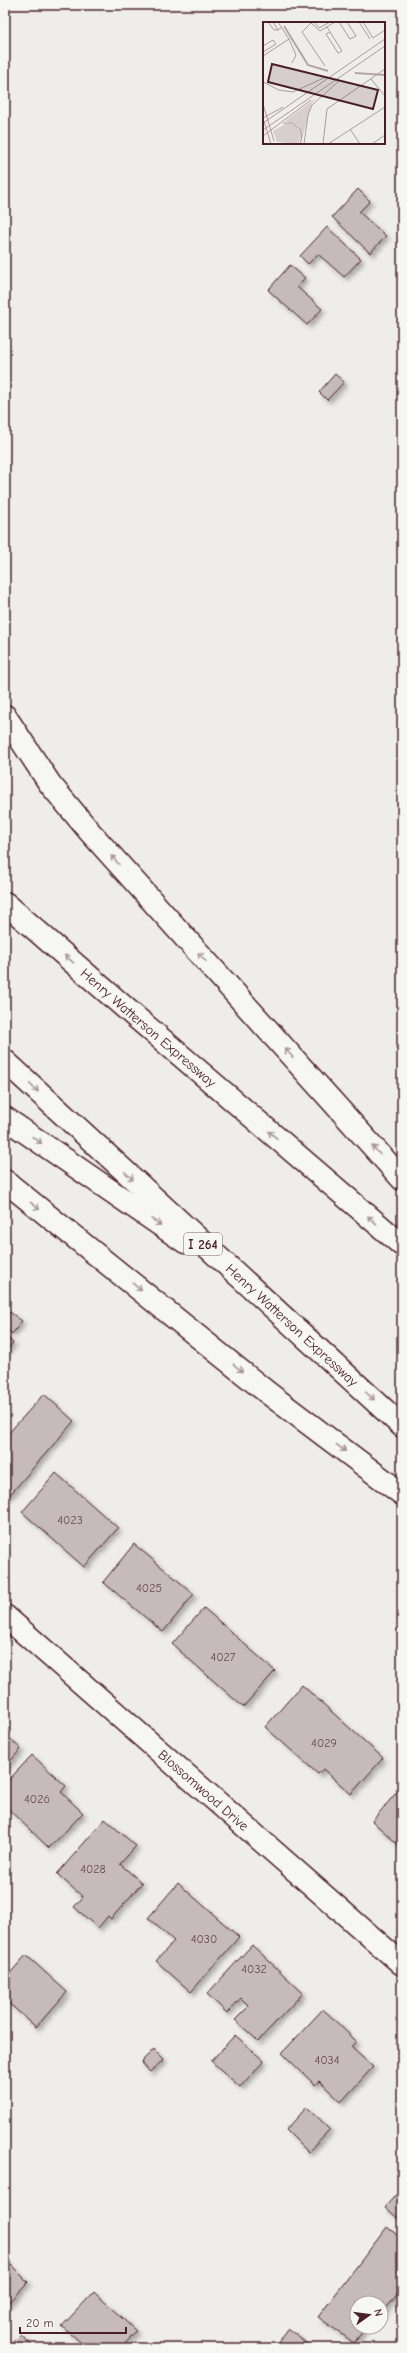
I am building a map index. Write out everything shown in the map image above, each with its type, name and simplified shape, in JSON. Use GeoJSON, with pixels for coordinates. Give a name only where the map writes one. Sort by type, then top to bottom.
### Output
{"type":"FeatureCollection","features":[{"type":"Feature","properties":{"kind":"main road"},"geometry":{"type":"LineString","coordinates":[[5,716],[50,784],[90,832],[402,1179]]}},
{"type":"Feature","properties":{"kind":"main road","name":"Henry Watterson Expressway"},"geometry":{"type":"LineString","coordinates":[[5,903],[131,1014],[402,1245]]}},
{"type":"Feature","properties":{"kind":"main road","name":"Henry Watterson Expressway"},"geometry":{"type":"LineString","coordinates":[[5,1061],[402,1426]]}},
{"type":"Feature","properties":{"kind":"main road"},"geometry":{"type":"LineString","coordinates":[[5,1118],[252,1289]]}},
{"type":"Feature","properties":{"kind":"main road"},"geometry":{"type":"LineString","coordinates":[[5,1181],[268,1393],[402,1494]]}},
{"type":"Feature","properties":{"kind":"main road","name":"Blossomwood Drive"},"geometry":{"type":"LineString","coordinates":[[5,1616],[402,1964]]}},
{"type":"Feature","properties":{"kind":"building"},"geometry":{"type":"Polygon","coordinates":[[[358,189],[370,201],[359,212],[386,236],[370,253],[332,217],[358,189]]]}},
{"type":"Feature","properties":{"kind":"building"},"geometry":{"type":"Polygon","coordinates":[[[327,227],[361,259],[344,277],[318,254],[308,264],[300,256],[327,227]]]}},
{"type":"Feature","properties":{"kind":"building"},"geometry":{"type":"Polygon","coordinates":[[[290,265],[305,278],[297,287],[322,309],[307,325],[268,290],[290,265]]]}},
{"type":"Feature","properties":{"kind":"building"},"geometry":{"type":"Polygon","coordinates":[[[335,374],[344,382],[327,400],[319,392],[335,374]]]}},
{"type":"Feature","properties":{"kind":"building"},"geometry":{"type":"Polygon","coordinates":[[[10,1312],[22,1321],[12,1334],[5,1328],[5,1318],[10,1312]]]}},
{"type":"Feature","properties":{"kind":"building"},"geometry":{"type":"Polygon","coordinates":[[[5,1335],[13,1343],[5,1352],[5,1335]]]}},
{"type":"Feature","properties":{"kind":"building"},"geometry":{"type":"Polygon","coordinates":[[[44,1394],[74,1421],[7,1498],[5,1496],[5,1437],[44,1394]]]}},
{"type":"Feature","properties":{"kind":"building"},"geometry":{"type":"Polygon","coordinates":[[[56,1473],[118,1528],[84,1567],[22,1512],[56,1473]]]}},
{"type":"Feature","properties":{"kind":"building"},"geometry":{"type":"Polygon","coordinates":[[[134,1544],[194,1594],[163,1632],[103,1582],[134,1544]]]}},
{"type":"Feature","properties":{"kind":"building"},"geometry":{"type":"Polygon","coordinates":[[[204,1608],[275,1671],[243,1707],[172,1644],[204,1608]]]}},
{"type":"Feature","properties":{"kind":"building"},"geometry":{"type":"Polygon","coordinates":[[[302,1685],[383,1758],[351,1794],[323,1769],[318,1774],[265,1727],[302,1685]]]}},
{"type":"Feature","properties":{"kind":"building"},"geometry":{"type":"Polygon","coordinates":[[[5,1734],[21,1749],[5,1767],[5,1734]]]}},
{"type":"Feature","properties":{"kind":"building"},"geometry":{"type":"Polygon","coordinates":[[[32,1755],[66,1786],[61,1792],[83,1813],[49,1848],[5,1806],[5,1784],[32,1755]]]}},
{"type":"Feature","properties":{"kind":"building"},"geometry":{"type":"Polygon","coordinates":[[[402,1786],[402,1848],[372,1821],[402,1786]]]}},
{"type":"Feature","properties":{"kind":"building"},"geometry":{"type":"Polygon","coordinates":[[[105,1819],[136,1846],[120,1864],[142,1883],[111,1919],[108,1916],[98,1928],[74,1907],[83,1897],[57,1874],[105,1819]]]}},
{"type":"Feature","properties":{"kind":"building"},"geometry":{"type":"Polygon","coordinates":[[[178,1883],[239,1937],[191,1992],[156,1961],[174,1941],[148,1918],[178,1883]]]}},
{"type":"Feature","properties":{"kind":"building"},"geometry":{"type":"Polygon","coordinates":[[[252,1945],[303,1993],[258,2041],[235,2020],[249,2006],[241,1998],[227,2013],[207,1994],[252,1945]]]}},
{"type":"Feature","properties":{"kind":"building"},"geometry":{"type":"Polygon","coordinates":[[[26,1955],[67,1992],[36,2027],[5,2000],[5,1979],[26,1955]]]}},
{"type":"Feature","properties":{"kind":"building"},"geometry":{"type":"Polygon","coordinates":[[[323,2009],[356,2041],[351,2047],[373,2067],[341,2102],[319,2081],[315,2085],[282,2053],[323,2009]]]}},
{"type":"Feature","properties":{"kind":"building"},"geometry":{"type":"Polygon","coordinates":[[[235,2035],[264,2061],[240,2087],[211,2061],[235,2035]]]}},
{"type":"Feature","properties":{"kind":"building"},"geometry":{"type":"Polygon","coordinates":[[[154,2049],[164,2059],[150,2072],[141,2062],[154,2049]]]}},
{"type":"Feature","properties":{"kind":"building"},"geometry":{"type":"Polygon","coordinates":[[[307,2107],[330,2129],[308,2152],[286,2130],[307,2107]]]}},
{"type":"Feature","properties":{"kind":"building"},"geometry":{"type":"Polygon","coordinates":[[[402,2188],[402,2222],[385,2207],[402,2188]]]}},
{"type":"Feature","properties":{"kind":"building"},"geometry":{"type":"Polygon","coordinates":[[[387,2227],[402,2239],[402,2288],[389,2305],[389,2295],[349,2295],[349,2335],[360,2335],[354,2343],[318,2317],[387,2227]]]}},
{"type":"Feature","properties":{"kind":"building"},"geometry":{"type":"Polygon","coordinates":[[[5,2259],[28,2282],[5,2306],[5,2259]]]}},
{"type":"Feature","properties":{"kind":"building"},"geometry":{"type":"Polygon","coordinates":[[[94,2292],[136,2331],[120,2348],[87,2348],[62,2326],[94,2292]]]}},
{"type":"Feature","properties":{"kind":"building"},"geometry":{"type":"Polygon","coordinates":[[[288,2329],[313,2348],[274,2348],[288,2329]]]}},
{"type":"Feature","properties":{"kind":"building"},"geometry":{"type":"Polygon","coordinates":[[[21,2335],[34,2348],[8,2348],[21,2335]]]}}]}
